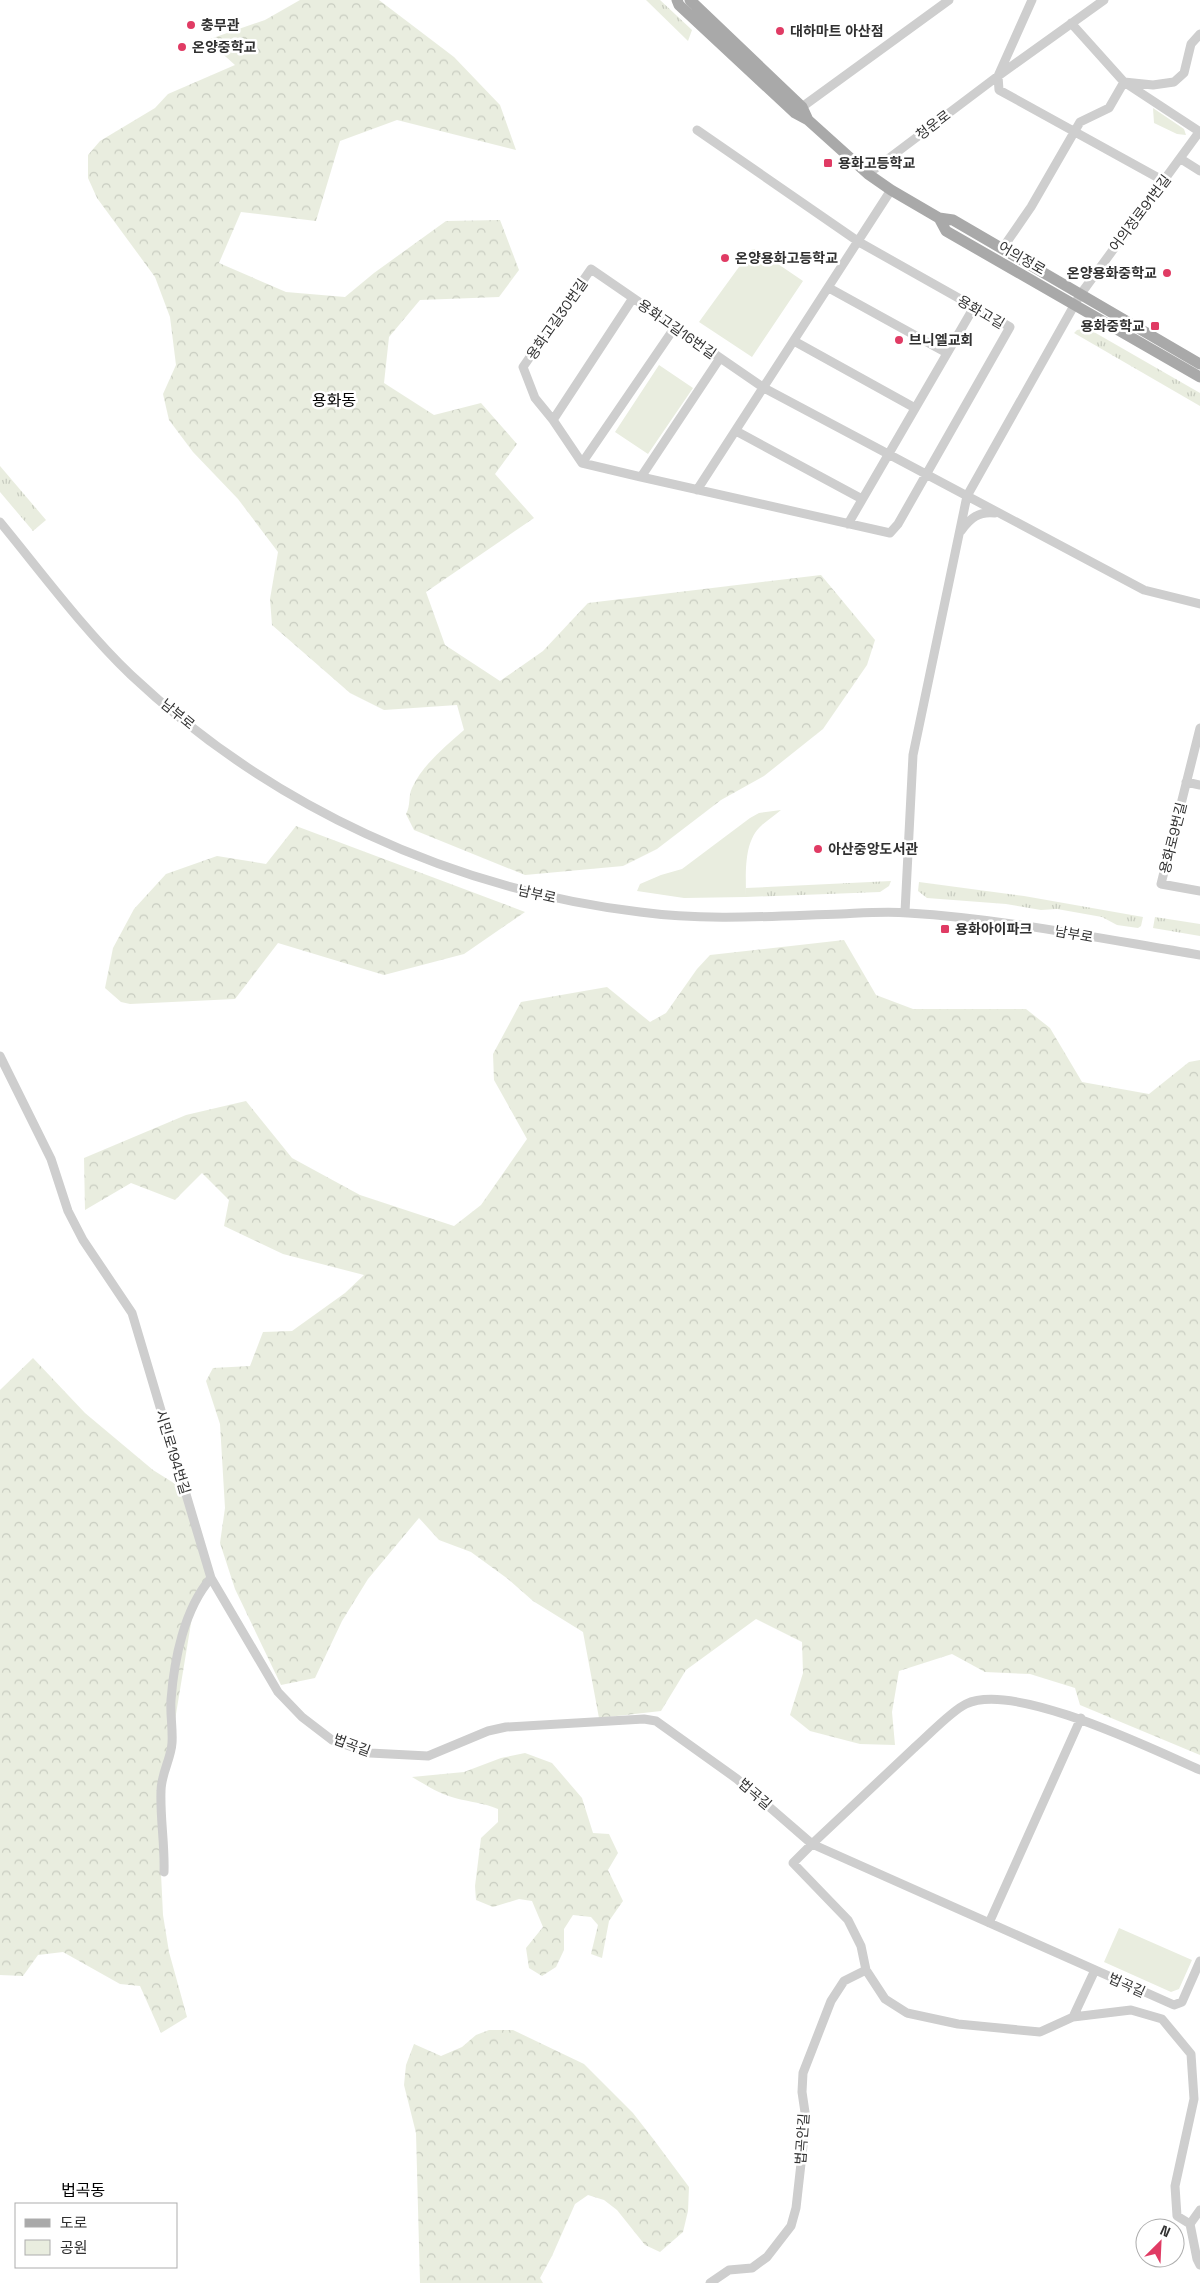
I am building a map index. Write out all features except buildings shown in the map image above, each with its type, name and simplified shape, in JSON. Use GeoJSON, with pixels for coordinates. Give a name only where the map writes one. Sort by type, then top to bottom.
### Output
{"type":"FeatureCollection","features":[{"type":"Feature","properties":{"kind":"main road","name":"어의정로"},"geometry":{"type":"LineString","coordinates":[[677,0],[794,113],[808,120],[868,174],[939,218],[953,220],[1002,249],[1077,300],[1200,377]]}},
{"type":"Feature","properties":{"kind":"main road","name":"어의정로"},"geometry":{"type":"LineString","coordinates":[[690,0],[802,107],[808,120]]}},
{"type":"Feature","properties":{"kind":"main road","name":"어의정로"},"geometry":{"type":"LineString","coordinates":[[939,218],[946,231],[1200,364]]}},
{"type":"Feature","properties":{"kind":"street"},"geometry":{"type":"LineString","coordinates":[[802,107],[949,0]]}},
{"type":"Feature","properties":{"kind":"street","name":"청운로"},"geometry":{"type":"LineString","coordinates":[[998,76],[1032,0]]}},
{"type":"Feature","properties":{"kind":"street","name":"청운로"},"geometry":{"type":"LineString","coordinates":[[868,174],[998,76],[1104,0]]}},
{"type":"Feature","properties":{"kind":"street"},"geometry":{"type":"LineString","coordinates":[[1071,23],[1124,82],[1200,131]]}},
{"type":"Feature","properties":{"kind":"street"},"geometry":{"type":"LineString","coordinates":[[1124,82],[1153,85],[1174,82],[1184,74],[1191,44],[1200,34]]}},
{"type":"Feature","properties":{"kind":"street"},"geometry":{"type":"LineString","coordinates":[[998,76],[999,90],[1164,181]]}},
{"type":"Feature","properties":{"kind":"street"},"geometry":{"type":"LineString","coordinates":[[1002,249],[1031,207],[1076,132],[1080,122],[1109,108],[1124,82]]}},
{"type":"Feature","properties":{"kind":"street","name":"용화고길"},"geometry":{"type":"LineString","coordinates":[[697,130],[859,242],[1010,328],[926,474]]}},
{"type":"Feature","properties":{"kind":"street","name":"어의정로91번길"},"geometry":{"type":"LineString","coordinates":[[905,912],[913,754],[967,496],[1077,300],[1200,131]]}},
{"type":"Feature","properties":{"kind":"street"},"geometry":{"type":"LineString","coordinates":[[1181,159],[1200,171]]}},
{"type":"Feature","properties":{"kind":"street"},"geometry":{"type":"LineString","coordinates":[[697,490],[891,190]]}},
{"type":"Feature","properties":{"kind":"street","name":"용화고길16번길"},"geometry":{"type":"LineString","coordinates":[[591,269],[764,388]]}},
{"type":"Feature","properties":{"kind":"street","name":"용화고길30번길"},"geometry":{"type":"LineString","coordinates":[[582,463],[553,420],[535,398],[523,367],[591,269]]}},
{"type":"Feature","properties":{"kind":"street"},"geometry":{"type":"LineString","coordinates":[[829,288],[946,354]]}},
{"type":"Feature","properties":{"kind":"street"},"geometry":{"type":"LineString","coordinates":[[553,420],[633,298]]}},
{"type":"Feature","properties":{"kind":"street"},"geometry":{"type":"LineString","coordinates":[[848,524],[974,307]]}},
{"type":"Feature","properties":{"kind":"street"},"geometry":{"type":"LineString","coordinates":[[675,328],[582,463],[890,533],[898,524],[926,474]]}},
{"type":"Feature","properties":{"kind":"street"},"geometry":{"type":"LineString","coordinates":[[794,341],[915,408]]}},
{"type":"Feature","properties":{"kind":"street"},"geometry":{"type":"LineString","coordinates":[[641,477],[720,358]]}},
{"type":"Feature","properties":{"kind":"street"},"geometry":{"type":"LineString","coordinates":[[764,388],[1144,590],[1200,604]]}},
{"type":"Feature","properties":{"kind":"street"},"geometry":{"type":"LineString","coordinates":[[736,431],[862,499]]}},
{"type":"Feature","properties":{"kind":"street"},"geometry":{"type":"LineString","coordinates":[[959,533],[978,514],[990,512],[1001,514]]}},
{"type":"Feature","properties":{"kind":"street","name":"남부로"},"geometry":{"type":"LineString","coordinates":[[0,522],[91,632],[131,674],[183,719],[271,782],[328,815],[379,841],[486,881],[540,895],[640,912],[726,917],[905,912],[1016,924],[1200,955]]}},
{"type":"Feature","properties":{"kind":"street","name":"용화로9번길"},"geometry":{"type":"LineString","coordinates":[[1200,728],[1161,884],[1200,891]]}},
{"type":"Feature","properties":{"kind":"street"},"geometry":{"type":"LineString","coordinates":[[1186,782],[1200,785]]}},
{"type":"Feature","properties":{"kind":"street","name":"시민로194번길"},"geometry":{"type":"LineString","coordinates":[[0,1056],[52,1159],[68,1211],[83,1240],[132,1312],[211,1578]]}},
{"type":"Feature","properties":{"kind":"street"},"geometry":{"type":"LineString","coordinates":[[164,1872],[162,1775],[172,1743],[172,1699],[177,1661],[184,1630],[202,1588],[211,1578]]}},
{"type":"Feature","properties":{"kind":"street","name":"법곡길"},"geometry":{"type":"LineString","coordinates":[[211,1578],[278,1692],[302,1717],[332,1740],[370,1753],[428,1756],[488,1731],[506,1727],[644,1718],[656,1721],[737,1779],[812,1844],[1174,2006],[1182,2002],[1200,1961]]}},
{"type":"Feature","properties":{"kind":"street"},"geometry":{"type":"LineString","coordinates":[[1190,2224],[1177,2216],[1174,2186],[1194,2099],[1191,2054],[1162,2019],[1132,2010],[1074,2017],[1040,2032],[958,2024],[907,2013],[885,1999],[866,1970],[861,1946],[848,1920],[792,1863],[934,1730],[966,1704],[982,1700],[1002,1699],[1081,1718],[1200,1770]]}},
{"type":"Feature","properties":{"kind":"street"},"geometry":{"type":"LineString","coordinates":[[989,1923],[1081,1718]]}},
{"type":"Feature","properties":{"kind":"street","name":"법곡안길"},"geometry":{"type":"LineString","coordinates":[[710,2283],[729,2270],[752,2268],[767,2257],[791,2226],[796,2208],[806,2119],[802,2092],[803,2073],[831,2000],[844,1981],[866,1970]]}},
{"type":"Feature","properties":{"kind":"street","name":"법곡길"},"geometry":{"type":"LineString","coordinates":[[1074,2017],[1095,1970]]}},
{"type":"Feature","properties":{"kind":"street"},"geometry":{"type":"LineString","coordinates":[[1199,2211],[1190,2224],[1196,2259],[1200,2265]]}},
{"type":"Feature","properties":{"kind":"green space"},"geometry":{"type":"Polygon","coordinates":[[[300,0],[379,0],[454,57],[500,105],[516,150],[397,120],[340,141],[316,221],[241,212],[219,263],[286,292],[345,297],[374,273],[446,221],[500,220],[519,270],[499,297],[420,300],[389,337],[384,383],[434,415],[481,403],[517,444],[495,474],[534,518],[426,592],[445,645],[500,681],[543,651],[588,603],[821,575],[875,640],[867,665],[823,729],[764,776],[721,800],[657,849],[623,866],[525,875],[414,830],[406,814],[411,791],[428,764],[464,730],[457,705],[384,710],[350,693],[272,625],[270,599],[278,552],[238,499],[193,452],[169,420],[163,394],[176,365],[170,317],[155,277],[97,198],[88,178],[88,155],[100,141],[155,108],[168,94],[235,65],[207,40],[265,20],[300,0]]]}},
{"type":"Feature","properties":{"kind":"green space"},"geometry":{"type":"Polygon","coordinates":[[[646,0],[660,0],[692,30],[688,41],[646,0]]]}},
{"type":"Feature","properties":{"kind":"green space"},"geometry":{"type":"Polygon","coordinates":[[[1153,108],[1184,129],[1186,135],[1177,134],[1154,123],[1153,108]]]}},
{"type":"Feature","properties":{"kind":"green space"},"geometry":{"type":"Polygon","coordinates":[[[752,249],[756,249],[803,281],[752,357],[699,322],[752,249]]]}},
{"type":"Feature","properties":{"kind":"green space"},"geometry":{"type":"Polygon","coordinates":[[[1087,328],[1200,393],[1200,406],[1074,333],[1077,330],[1087,328]]]}},
{"type":"Feature","properties":{"kind":"green space"},"geometry":{"type":"Polygon","coordinates":[[[659,365],[693,388],[648,454],[615,432],[659,365]]]}},
{"type":"Feature","properties":{"kind":"green space"},"geometry":{"type":"Polygon","coordinates":[[[0,466],[46,520],[33,531],[0,492],[0,466]]]}},
{"type":"Feature","properties":{"kind":"green space"},"geometry":{"type":"Polygon","coordinates":[[[781,810],[762,825],[751,840],[746,868],[746,897],[684,898],[637,891],[640,884],[682,869],[750,818],[759,813],[781,810]]]}},
{"type":"Feature","properties":{"kind":"green space"},"geometry":{"type":"Polygon","coordinates":[[[296,826],[525,912],[464,954],[384,975],[278,943],[235,999],[130,1004],[121,1002],[105,988],[113,948],[134,909],[166,874],[217,856],[266,864],[296,826]]]}},
{"type":"Feature","properties":{"kind":"green space"},"geometry":{"type":"Polygon","coordinates":[[[891,881],[889,886],[880,892],[746,897],[746,888],[891,881]]]}},
{"type":"Feature","properties":{"kind":"green space"},"geometry":{"type":"Polygon","coordinates":[[[919,882],[1024,896],[1143,917],[1141,926],[1138,928],[1117,925],[1102,917],[1057,909],[1041,910],[1006,904],[927,898],[918,891],[919,882]]]}},
{"type":"Feature","properties":{"kind":"green space"},"geometry":{"type":"Polygon","coordinates":[[[1155,917],[1200,924],[1200,936],[1153,928],[1155,917]]]}},
{"type":"Feature","properties":{"kind":"green space"},"geometry":{"type":"Polygon","coordinates":[[[844,940],[876,995],[913,1009],[1026,1009],[1050,1028],[1082,1082],[1149,1094],[1189,1062],[1200,1060],[1200,1755],[1080,1705],[1075,1688],[1030,1674],[985,1672],[952,1654],[899,1671],[892,1712],[895,1745],[860,1744],[810,1731],[790,1715],[803,1673],[802,1642],[756,1619],[686,1670],[661,1711],[599,1718],[583,1632],[533,1601],[508,1579],[471,1552],[439,1540],[419,1518],[368,1579],[342,1621],[315,1678],[281,1685],[235,1589],[220,1543],[225,1508],[220,1424],[206,1381],[213,1368],[250,1366],[263,1332],[292,1331],[345,1293],[364,1275],[283,1254],[224,1226],[229,1200],[202,1173],[175,1200],[131,1183],[85,1210],[84,1158],[186,1115],[246,1101],[292,1158],[360,1195],[454,1226],[481,1205],[527,1139],[494,1080],[493,1054],[521,1002],[607,987],[650,1022],[666,1013],[697,969],[710,955],[844,940]]]}},
{"type":"Feature","properties":{"kind":"green space"},"geometry":{"type":"Polygon","coordinates":[[[33,1358],[85,1413],[153,1470],[180,1487],[211,1571],[193,1611],[161,1805],[160,1853],[163,1915],[169,1952],[187,2017],[161,2033],[140,1986],[120,1984],[63,1952],[38,1955],[23,1976],[0,1975],[0,1390],[33,1358]]]}},
{"type":"Feature","properties":{"kind":"green space"},"geometry":{"type":"Polygon","coordinates":[[[525,1753],[552,1763],[582,1798],[593,1833],[609,1834],[618,1853],[608,1870],[623,1901],[609,1921],[602,1958],[591,1954],[598,1925],[591,1917],[573,1915],[564,1929],[564,1950],[556,1967],[542,1976],[529,1968],[526,1948],[543,1927],[532,1901],[519,1899],[493,1907],[476,1900],[475,1886],[481,1838],[498,1822],[498,1809],[449,1796],[412,1777],[464,1772],[501,1758],[525,1753]]]}},
{"type":"Feature","properties":{"kind":"green space"},"geometry":{"type":"Polygon","coordinates":[[[1119,1928],[1192,1960],[1179,1989],[1171,1992],[1104,1962],[1119,1928]]]}},
{"type":"Feature","properties":{"kind":"green space"},"geometry":{"type":"Polygon","coordinates":[[[489,2030],[513,2030],[584,2064],[633,2113],[654,2140],[689,2187],[688,2211],[683,2232],[660,2252],[645,2245],[617,2210],[604,2200],[588,2195],[575,2204],[540,2278],[543,2283],[420,2283],[416,2133],[404,2085],[406,2065],[414,2044],[441,2056],[462,2047],[476,2035],[489,2030]]]}},
{"type":"Feature","properties":{"kind":"place","name":"충무관"},"geometry":{"type":"Point","coordinates":[191,25]}},
{"type":"Feature","properties":{"kind":"place","name":"대하마트 아산점"},"geometry":{"type":"Point","coordinates":[780,31]}},
{"type":"Feature","properties":{"kind":"place","name":"온양중학교"},"geometry":{"type":"Point","coordinates":[182,47]}},
{"type":"Feature","properties":{"kind":"place","name":"용화고등학교"},"geometry":{"type":"Point","coordinates":[828,163]}},
{"type":"Feature","properties":{"kind":"place","name":"온양용화고등학교"},"geometry":{"type":"Point","coordinates":[725,258]}},
{"type":"Feature","properties":{"kind":"place","name":"온양용화중학교"},"geometry":{"type":"Point","coordinates":[1167,273]}},
{"type":"Feature","properties":{"kind":"place","name":"용화중학교"},"geometry":{"type":"Point","coordinates":[1155,326]}},
{"type":"Feature","properties":{"kind":"place","name":"브니엘교회"},"geometry":{"type":"Point","coordinates":[899,340]}},
{"type":"Feature","properties":{"kind":"place","name":"아산중앙도서관"},"geometry":{"type":"Point","coordinates":[818,849]}},
{"type":"Feature","properties":{"kind":"place","name":"용화아이파크"},"geometry":{"type":"Point","coordinates":[945,929]}},
{"type":"Feature","properties":{"kind":"district","name":"용화동"},"geometry":{"type":"Point","coordinates":[334,400]}},
{"type":"Feature","properties":{"kind":"district","name":"법곡동"},"geometry":{"type":"Point","coordinates":[83,2190]}}]}
